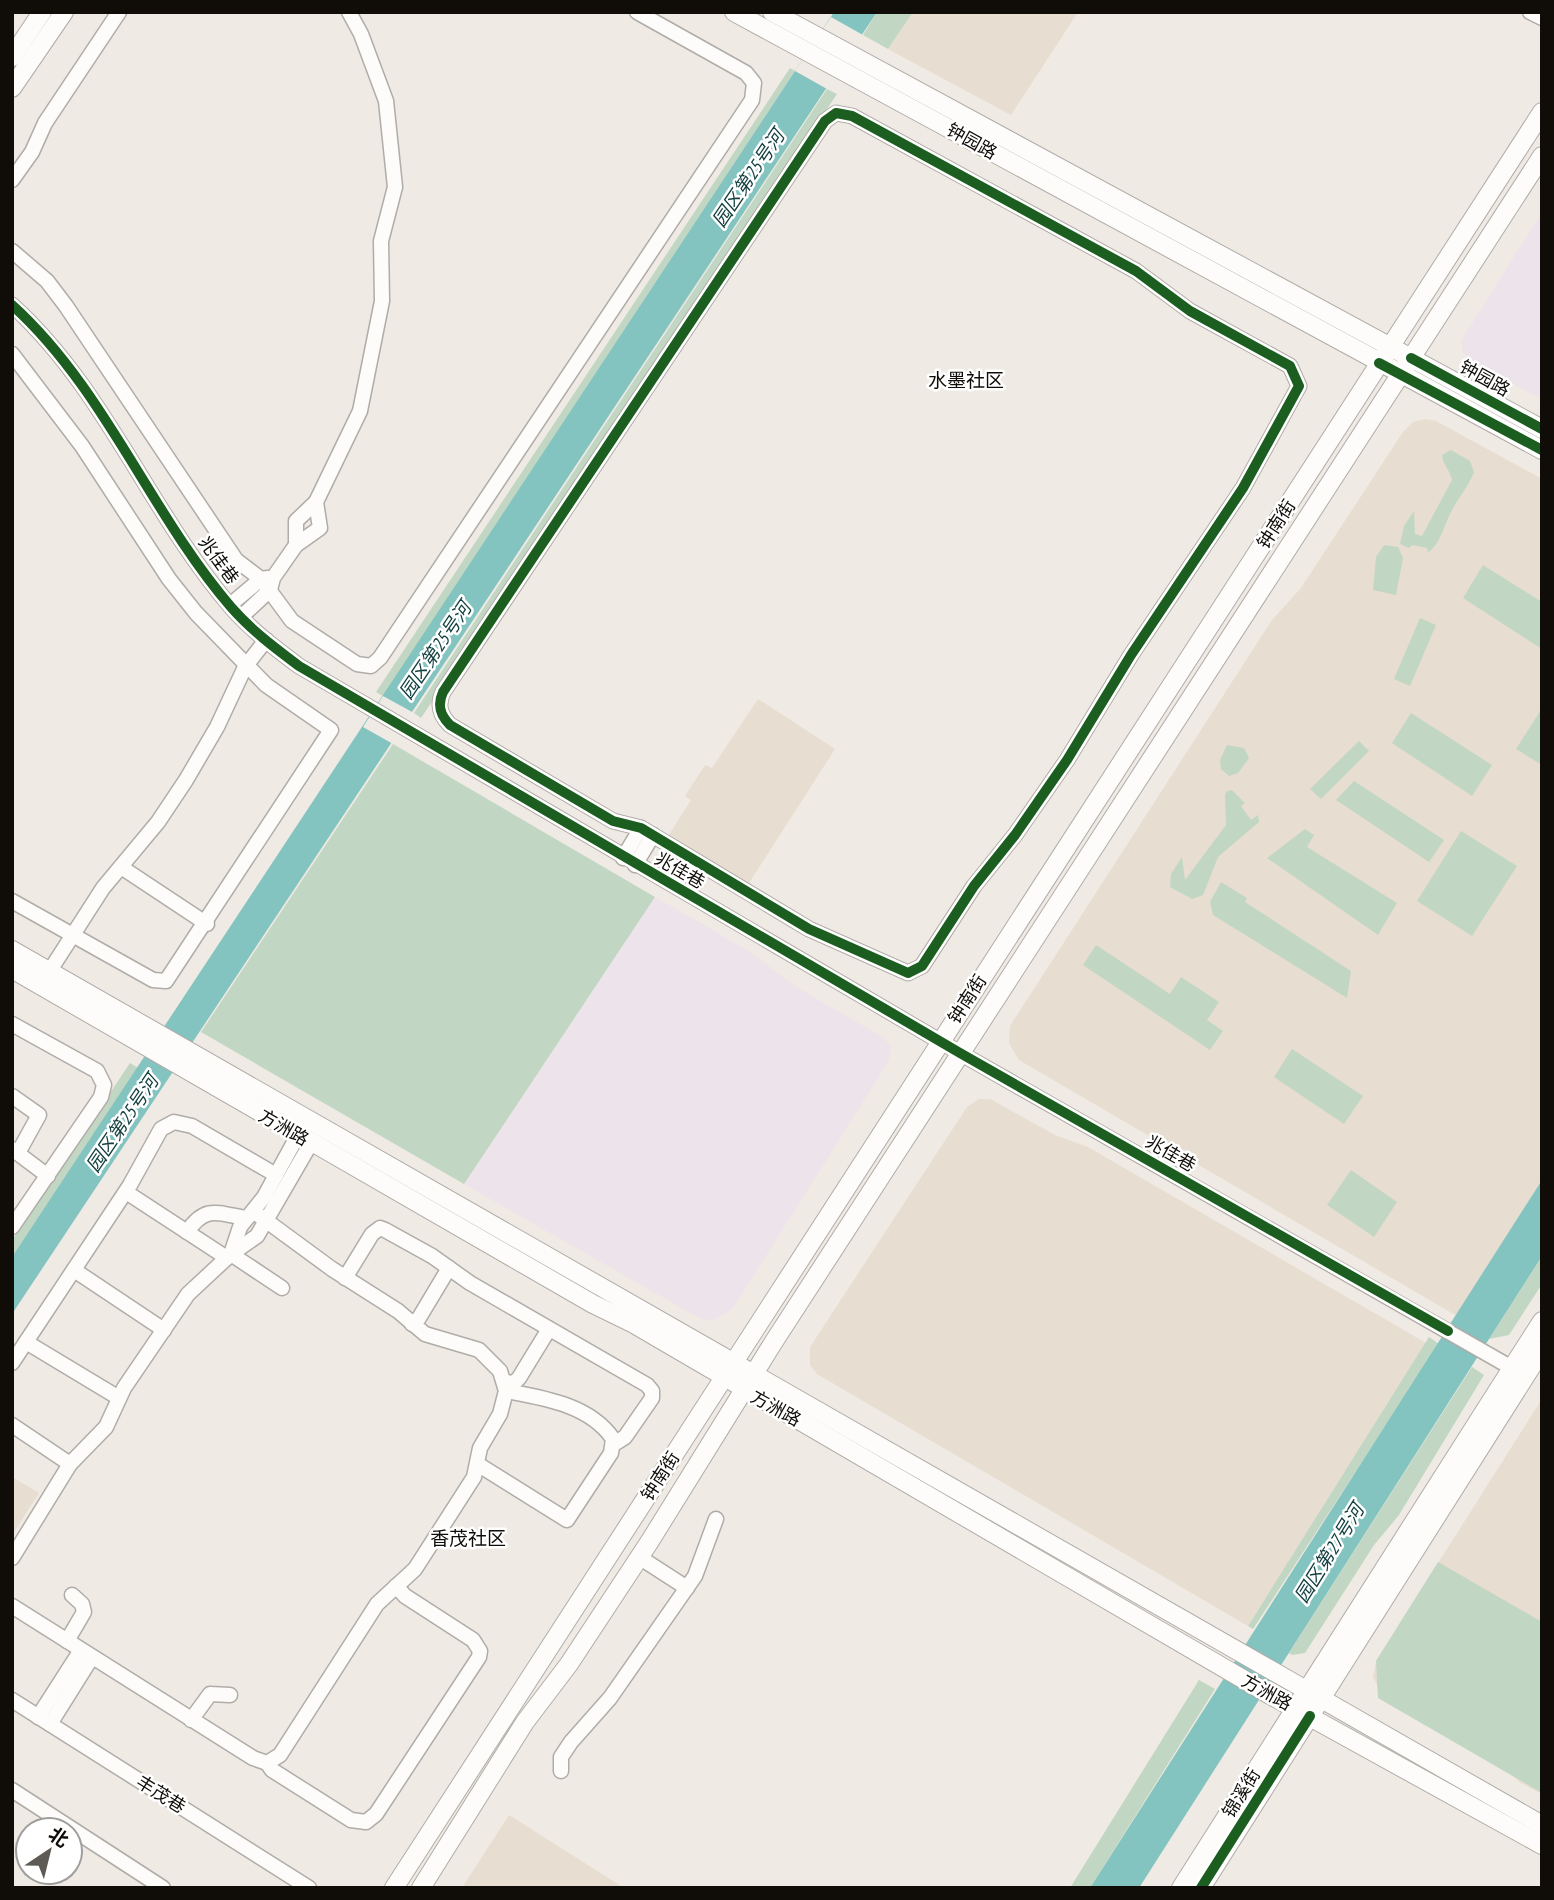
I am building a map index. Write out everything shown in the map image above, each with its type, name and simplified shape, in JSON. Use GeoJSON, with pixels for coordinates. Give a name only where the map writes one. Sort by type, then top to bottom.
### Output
{"type":"FeatureCollection","features":[{"type":"Feature","properties":{"kind":"main road"},"geometry":{"type":"LineString","coordinates":[[12,57],[42,12]]}},
{"type":"Feature","properties":{"kind":"main road"},"geometry":{"type":"LineString","coordinates":[[12,88],[64,12]]}},
{"type":"Feature","properties":{"kind":"main road","name":"钟园路"},"geometry":{"type":"LineString","coordinates":[[734,12],[813,44],[1379,363],[1542,450]]}},
{"type":"Feature","properties":{"kind":"main road","name":"钟园路"},"geometry":{"type":"LineString","coordinates":[[772,12],[813,44]]}},
{"type":"Feature","properties":{"kind":"main road","name":"钟园路"},"geometry":{"type":"LineString","coordinates":[[845,62],[1542,429]]}},
{"type":"Feature","properties":{"kind":"main road","name":"钟南街"},"geometry":{"type":"LineString","coordinates":[[394,1888],[1542,112]]}},
{"type":"Feature","properties":{"kind":"main road","name":"钟南街"},"geometry":{"type":"LineString","coordinates":[[421,1888],[525,1722],[569,1664],[639,1557],[960,1053],[1542,156]]}},
{"type":"Feature","properties":{"kind":"main road","name":"方洲路"},"geometry":{"type":"LineString","coordinates":[[12,950],[155,1042],[727,1370],[1272,1696],[1542,1845]]}},
{"type":"Feature","properties":{"kind":"main road","name":"方洲路"},"geometry":{"type":"LineString","coordinates":[[14,974],[155,1042]]}},
{"type":"Feature","properties":{"kind":"main road","name":"方洲路"},"geometry":{"type":"LineString","coordinates":[[183,1058],[305,1139],[727,1370]]}},
{"type":"Feature","properties":{"kind":"main road","name":"锦溪街"},"geometry":{"type":"LineString","coordinates":[[1181,1888],[1314,1695],[1519,1372],[1542,1321]]}},
{"type":"Feature","properties":{"kind":"main road","name":"锦溪街"},"geometry":{"type":"LineString","coordinates":[[1519,1372],[1542,1350]]}},
{"type":"Feature","properties":{"kind":"main road","name":"方洲路"},"geometry":{"type":"LineString","coordinates":[[750,1384],[1238,1651],[1542,1825]]}},
{"type":"Feature","properties":{"kind":"main road","name":"锦溪街"},"geometry":{"type":"LineString","coordinates":[[1201,1888],[1302,1712]]}},
{"type":"Feature","properties":{"kind":"street"},"geometry":{"type":"LineString","coordinates":[[12,180],[32,152],[45,122],[119,12]]}},
{"type":"Feature","properties":{"kind":"street"},"geometry":{"type":"LineString","coordinates":[[296,545],[296,521],[316,502],[360,411],[382,301],[381,241],[395,187],[386,101],[361,34],[349,12]]}},
{"type":"Feature","properties":{"kind":"street"},"geometry":{"type":"LineString","coordinates":[[12,251],[47,281],[236,560],[268,582],[292,621],[365,667],[375,663],[752,100],[755,88],[746,73],[637,12]]}},
{"type":"Feature","properties":{"kind":"street"},"geometry":{"type":"LineString","coordinates":[[1530,12],[1542,18]]}},
{"type":"Feature","properties":{"kind":"street"},"geometry":{"type":"LineString","coordinates":[[844,113],[852,116],[1136,271],[1190,311],[1290,366],[1294,371],[1298,378],[1297,391],[1272,431],[1243,488],[1131,655],[1067,760],[915,971],[898,971],[861,950],[809,929],[647,832],[612,821],[450,725],[440,711],[440,698],[830,116],[844,113]]}},
{"type":"Feature","properties":{"kind":"street","name":"兆佳巷"},"geometry":{"type":"LineString","coordinates":[[12,305],[63,362],[208,578],[230,606],[265,640],[307,671],[960,1053],[1519,1372]]}},
{"type":"Feature","properties":{"kind":"street"},"geometry":{"type":"LineString","coordinates":[[12,354],[82,446],[169,579],[245,667],[266,685],[326,724],[331,733],[171,977],[159,983],[12,901]]}},
{"type":"Feature","properties":{"kind":"street"},"geometry":{"type":"LineString","coordinates":[[241,617],[296,545],[320,528],[316,502]]}},
{"type":"Feature","properties":{"kind":"street"},"geometry":{"type":"LineString","coordinates":[[230,606],[268,582]]}},
{"type":"Feature","properties":{"kind":"street"},"geometry":{"type":"LineString","coordinates":[[49,972],[186,779],[217,727],[245,667],[265,640]]}},
{"type":"Feature","properties":{"kind":"street"},"geometry":{"type":"LineString","coordinates":[[629,861],[647,832]]}},
{"type":"Feature","properties":{"kind":"street"},"geometry":{"type":"LineString","coordinates":[[121,867],[207,923]]}},
{"type":"Feature","properties":{"kind":"street"},"geometry":{"type":"LineString","coordinates":[[12,1024],[97,1070],[103,1079],[101,1097],[12,1227]]}},
{"type":"Feature","properties":{"kind":"street"},"geometry":{"type":"LineString","coordinates":[[12,1096],[39,1115],[15,1151],[48,1176]]}},
{"type":"Feature","properties":{"kind":"street"},"geometry":{"type":"LineString","coordinates":[[12,1363],[126,1192],[157,1135],[174,1122],[192,1126],[276,1175]]}},
{"type":"Feature","properties":{"kind":"street"},"geometry":{"type":"LineString","coordinates":[[229,1256],[249,1214],[305,1139]]}},
{"type":"Feature","properties":{"kind":"street"},"geometry":{"type":"LineString","coordinates":[[12,1558],[70,1464],[101,1434],[119,1398],[188,1294],[229,1256],[249,1243],[266,1221],[305,1139]]}},
{"type":"Feature","properties":{"kind":"street"},"geometry":{"type":"LineString","coordinates":[[126,1192],[282,1288]]}},
{"type":"Feature","properties":{"kind":"street"},"geometry":{"type":"LineString","coordinates":[[187,1232],[196,1219],[205,1213],[249,1214],[266,1221],[435,1338],[479,1350],[500,1371],[505,1387],[500,1414],[480,1448],[479,1465],[421,1561],[383,1597],[369,1615],[280,1755],[268,1763]]}},
{"type":"Feature","properties":{"kind":"street"},"geometry":{"type":"LineString","coordinates":[[345,1278],[372,1234],[380,1228],[647,1385],[652,1391],[652,1398],[625,1437],[614,1444],[567,1520],[479,1465]]}},
{"type":"Feature","properties":{"kind":"street"},"geometry":{"type":"LineString","coordinates":[[412,1324],[419,1318],[449,1268]]}},
{"type":"Feature","properties":{"kind":"street"},"geometry":{"type":"LineString","coordinates":[[74,1270],[164,1330]]}},
{"type":"Feature","properties":{"kind":"street"},"geometry":{"type":"LineString","coordinates":[[505,1387],[519,1378],[549,1329]]}},
{"type":"Feature","properties":{"kind":"street"},"geometry":{"type":"LineString","coordinates":[[26,1342],[119,1398]]}},
{"type":"Feature","properties":{"kind":"street"},"geometry":{"type":"LineString","coordinates":[[505,1387],[585,1413],[601,1423],[614,1444]]}},
{"type":"Feature","properties":{"kind":"street"},"geometry":{"type":"LineString","coordinates":[[12,1424],[70,1464]]}},
{"type":"Feature","properties":{"kind":"street"},"geometry":{"type":"LineString","coordinates":[[561,1771],[561,1757],[571,1742],[610,1698],[687,1588],[699,1567],[716,1519]]}},
{"type":"Feature","properties":{"kind":"street"},"geometry":{"type":"LineString","coordinates":[[639,1557],[687,1588]]}},
{"type":"Feature","properties":{"kind":"street"},"geometry":{"type":"LineString","coordinates":[[12,1606],[191,1720],[253,1758],[268,1763],[272,1770],[351,1821],[366,1822],[376,1814],[479,1657],[480,1651],[473,1640],[405,1596],[396,1586]]}},
{"type":"Feature","properties":{"kind":"street"},"geometry":{"type":"LineString","coordinates":[[67,1641],[84,1612],[82,1604],[72,1595]]}},
{"type":"Feature","properties":{"kind":"street"},"geometry":{"type":"LineString","coordinates":[[44,1720],[86,1653]]}},
{"type":"Feature","properties":{"kind":"street"},"geometry":{"type":"LineString","coordinates":[[191,1720],[210,1695],[224,1692],[230,1695]]}},
{"type":"Feature","properties":{"kind":"street","name":"丰茂巷"},"geometry":{"type":"LineString","coordinates":[[12,1700],[309,1888]]}},
{"type":"Feature","properties":{"kind":"street"},"geometry":{"type":"LineString","coordinates":[[12,1790],[163,1888]]}},
{"type":"Feature","properties":{"kind":"shaded area"},"geometry":{"type":"Polygon","coordinates":[[[913,12],[1078,12],[1011,115],[888,49],[913,12]]]}},
{"type":"Feature","properties":{"kind":"shaded area"},"geometry":{"type":"Polygon","coordinates":[[[1542,212],[1542,399],[1473,362],[1463,352],[1461,341],[1542,212]]]}},
{"type":"Feature","properties":{"kind":"shaded area"},"geometry":{"type":"Polygon","coordinates":[[[1425,419],[1436,421],[1542,479],[1542,1180],[1457,1316],[1019,1060],[1009,1043],[1010,1026],[1272,620],[1301,588],[1403,432],[1413,422],[1425,419]]]}},
{"type":"Feature","properties":{"kind":"shaded area"},"geometry":{"type":"Polygon","coordinates":[[[758,699],[835,749],[747,886],[667,838],[691,800],[685,796],[705,765],[712,768],[758,699]]]}},
{"type":"Feature","properties":{"kind":"shaded area"},"geometry":{"type":"Polygon","coordinates":[[[655,897],[747,950],[796,987],[881,1036],[891,1046],[888,1062],[733,1308],[716,1319],[706,1320],[696,1316],[464,1184],[655,897]]]}},
{"type":"Feature","properties":{"kind":"shaded area"},"geometry":{"type":"Polygon","coordinates":[[[979,1099],[990,1099],[1055,1135],[1088,1147],[1426,1343],[1248,1626],[817,1374],[810,1365],[810,1347],[967,1107],[979,1099]]]}},
{"type":"Feature","properties":{"kind":"shaded area"},"geometry":{"type":"Polygon","coordinates":[[[1542,1399],[1542,1794],[1521,1783],[1492,1758],[1381,1692],[1373,1677],[1376,1661],[1542,1399]]]}},
{"type":"Feature","properties":{"kind":"shaded area"},"geometry":{"type":"Polygon","coordinates":[[[12,1477],[39,1493],[12,1535],[12,1477]]]}},
{"type":"Feature","properties":{"kind":"shaded area"},"geometry":{"type":"Polygon","coordinates":[[[509,1815],[624,1888],[462,1888],[509,1815]]]}},
{"type":"Feature","properties":{"kind":"green space"},"geometry":{"type":"Polygon","coordinates":[[[877,12],[913,12],[888,49],[863,35],[877,12]]]}},
{"type":"Feature","properties":{"kind":"green space"},"geometry":{"type":"Polygon","coordinates":[[[790,68],[795,71],[383,696],[376,692],[790,68]]]}},
{"type":"Feature","properties":{"kind":"green space"},"geometry":{"type":"Polygon","coordinates":[[[827,89],[837,94],[421,718],[414,713],[827,89]]]}},
{"type":"Feature","properties":{"kind":"green space"},"geometry":{"type":"Polygon","coordinates":[[[1451,450],[1470,461],[1474,472],[1439,539],[1428,553],[1427,548],[1412,545],[1409,548],[1400,544],[1404,526],[1414,511],[1415,534],[1422,536],[1452,480],[1442,455],[1451,450]]]}},
{"type":"Feature","properties":{"kind":"green space"},"geometry":{"type":"Polygon","coordinates":[[[1384,545],[1398,547],[1403,558],[1396,595],[1373,590],[1376,557],[1384,545]]]}},
{"type":"Feature","properties":{"kind":"green space"},"geometry":{"type":"Polygon","coordinates":[[[1483,565],[1542,602],[1542,649],[1463,598],[1483,565]]]}},
{"type":"Feature","properties":{"kind":"green space"},"geometry":{"type":"Polygon","coordinates":[[[1420,618],[1436,625],[1410,686],[1394,679],[1420,618]]]}},
{"type":"Feature","properties":{"kind":"green space"},"geometry":{"type":"Polygon","coordinates":[[[1542,708],[1542,765],[1516,749],[1542,708]]]}},
{"type":"Feature","properties":{"kind":"green space"},"geometry":{"type":"Polygon","coordinates":[[[1411,713],[1492,765],[1472,796],[1392,743],[1411,713]]]}},
{"type":"Feature","properties":{"kind":"green space"},"geometry":{"type":"Polygon","coordinates":[[[1359,741],[1369,751],[1321,799],[1310,789],[1359,741]]]}},
{"type":"Feature","properties":{"kind":"green space"},"geometry":{"type":"Polygon","coordinates":[[[393,744],[655,897],[464,1184],[201,1032],[393,744]]]}},
{"type":"Feature","properties":{"kind":"green space"},"geometry":{"type":"Polygon","coordinates":[[[1227,745],[1244,748],[1249,758],[1238,773],[1229,776],[1221,769],[1220,760],[1227,745]]]}},
{"type":"Feature","properties":{"kind":"green space"},"geometry":{"type":"Polygon","coordinates":[[[1354,781],[1444,840],[1429,862],[1336,800],[1354,781]]]}},
{"type":"Feature","properties":{"kind":"green space"},"geometry":{"type":"Polygon","coordinates":[[[1232,790],[1245,803],[1241,806],[1251,820],[1258,815],[1259,822],[1218,857],[1203,895],[1192,899],[1170,887],[1171,874],[1182,857],[1185,880],[1226,825],[1225,795],[1232,790]]]}},
{"type":"Feature","properties":{"kind":"green space"},"geometry":{"type":"Polygon","coordinates":[[[1305,829],[1314,835],[1307,847],[1397,903],[1378,935],[1267,858],[1305,829]]]}},
{"type":"Feature","properties":{"kind":"green space"},"geometry":{"type":"Polygon","coordinates":[[[1461,831],[1517,866],[1472,936],[1417,901],[1461,831]]]}},
{"type":"Feature","properties":{"kind":"green space"},"geometry":{"type":"Polygon","coordinates":[[[1221,882],[1247,898],[1245,902],[1351,971],[1347,998],[1213,915],[1210,902],[1221,882]]]}},
{"type":"Feature","properties":{"kind":"green space"},"geometry":{"type":"Polygon","coordinates":[[[1096,945],[1170,994],[1181,977],[1219,1002],[1207,1020],[1223,1031],[1210,1050],[1083,965],[1096,945]]]}},
{"type":"Feature","properties":{"kind":"green space"},"geometry":{"type":"Polygon","coordinates":[[[1292,1049],[1363,1096],[1344,1124],[1274,1077],[1292,1049]]]}},
{"type":"Feature","properties":{"kind":"green space"},"geometry":{"type":"Polygon","coordinates":[[[130,1063],[138,1068],[12,1257],[12,1240],[130,1063]]]}},
{"type":"Feature","properties":{"kind":"green space"},"geometry":{"type":"Polygon","coordinates":[[[1351,1170],[1397,1202],[1374,1237],[1327,1205],[1351,1170]]]}},
{"type":"Feature","properties":{"kind":"green space"},"geometry":{"type":"Polygon","coordinates":[[[1542,1256],[1542,1284],[1509,1335],[1489,1339],[1542,1256]]]}},
{"type":"Feature","properties":{"kind":"green space"},"geometry":{"type":"Polygon","coordinates":[[[1429,1337],[1439,1344],[1253,1629],[1248,1626],[1429,1337]]]}},
{"type":"Feature","properties":{"kind":"green space"},"geometry":{"type":"Polygon","coordinates":[[[1472,1367],[1484,1375],[1399,1515],[1374,1545],[1305,1653],[1292,1655],[1289,1653],[1472,1367]]]}},
{"type":"Feature","properties":{"kind":"green space"},"geometry":{"type":"Polygon","coordinates":[[[1438,1562],[1542,1622],[1542,1793],[1378,1698],[1376,1661],[1438,1562]]]}},
{"type":"Feature","properties":{"kind":"green space"},"geometry":{"type":"Polygon","coordinates":[[[1199,1680],[1215,1689],[1090,1888],[1070,1888],[1199,1680]]]}},
{"type":"Feature","properties":{"kind":"water","name":"园区第25号河"},"geometry":{"type":"Polygon","coordinates":[[[834,12],[877,12],[12,1314],[12,1257],[834,12]]]}},
{"type":"Feature","properties":{"kind":"water","name":"园区第27号河"},"geometry":{"type":"Polygon","coordinates":[[[1542,1180],[1542,1256],[1139,1888],[1090,1888],[1542,1180]]]}},
{"type":"Feature","properties":{"kind":"pier"},"geometry":{"type":"Polygon","coordinates":[[[831,17],[863,35],[827,89],[795,71],[831,17]]]}},
{"type":"Feature","properties":{"kind":"pier"},"geometry":{"type":"Polygon","coordinates":[[[383,696],[414,713],[393,744],[363,727],[383,696]]]}},
{"type":"Feature","properties":{"kind":"cycle path"},"geometry":{"type":"LineString","coordinates":[[836,113],[852,116],[1136,271],[1190,311],[1290,366],[1299,386],[1243,488],[1131,655],[1067,760],[1015,835],[974,886],[922,966],[908,973],[809,929],[641,828],[613,821],[450,725],[440,706],[443,692],[825,121],[836,113]]}},
{"type":"Feature","properties":{"kind":"cycle path"},"geometry":{"type":"LineString","coordinates":[[12,305],[45,338],[74,374],[176,532],[231,607],[255,631],[299,666],[960,1053],[1448,1331]]}},
{"type":"Feature","properties":{"kind":"cycle path"},"geometry":{"type":"LineString","coordinates":[[1411,358],[1542,429]]}},
{"type":"Feature","properties":{"kind":"cycle path"},"geometry":{"type":"LineString","coordinates":[[1379,363],[1542,450]]}},
{"type":"Feature","properties":{"kind":"cycle path"},"geometry":{"type":"LineString","coordinates":[[1201,1888],[1310,1716]]}},
{"type":"Feature","properties":{"kind":"district","name":"水墨社区"},"geometry":{"type":"Point","coordinates":[966,380]}},
{"type":"Feature","properties":{"kind":"district","name":"香茂社区"},"geometry":{"type":"Point","coordinates":[468,1538]}}]}
